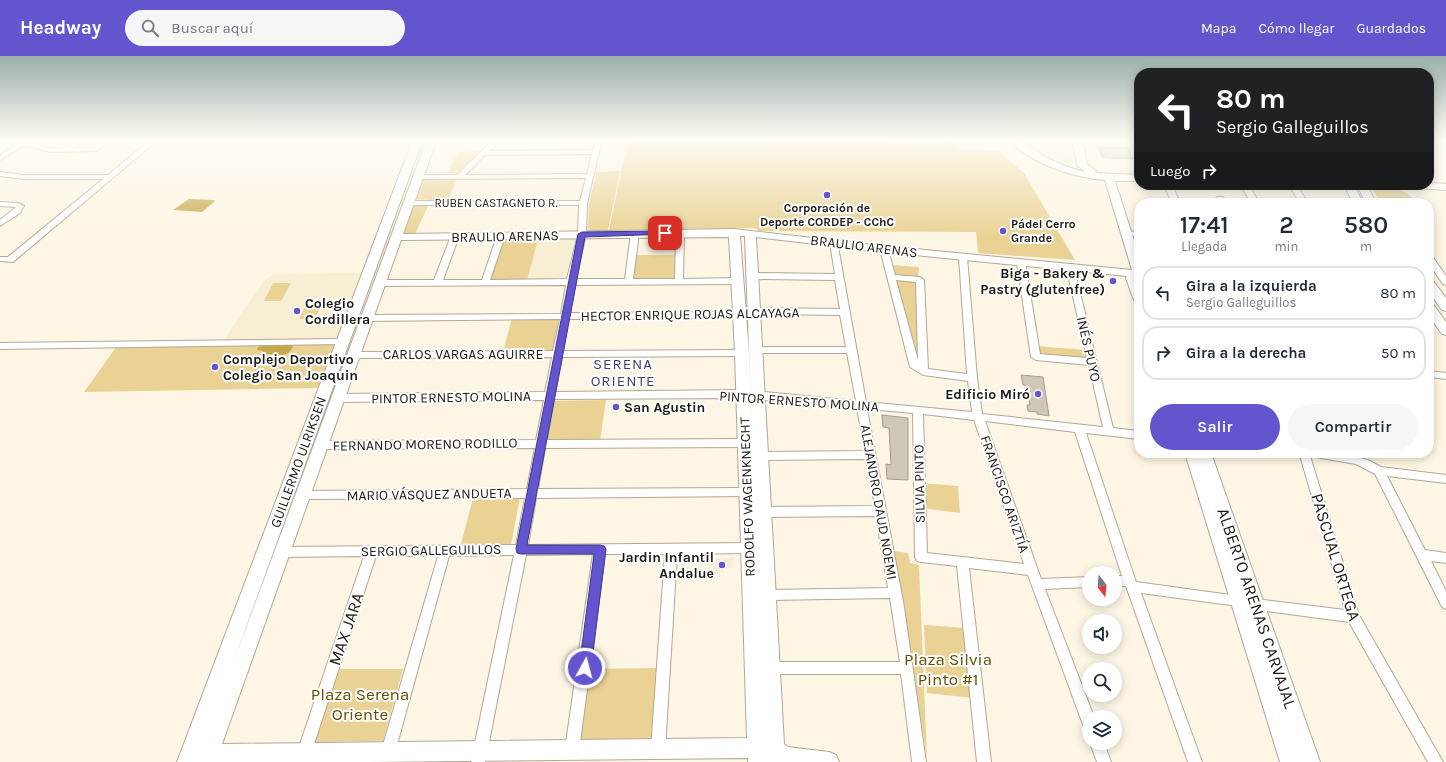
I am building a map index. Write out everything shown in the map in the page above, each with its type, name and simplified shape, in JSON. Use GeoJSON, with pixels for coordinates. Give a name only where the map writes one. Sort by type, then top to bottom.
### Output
{"type":"FeatureCollection","features":[{"type":"Feature","properties":{"kind":"street"},"geometry":{"type":"LineString","coordinates":[[0,260],[10,260],[117,172]]}},
{"type":"Feature","properties":{"kind":"street","name":"GUILLERMO ULRIKSEN"},"geometry":{"type":"LineString","coordinates":[[198,758],[342,342],[406,172]]}},
{"type":"Feature","properties":{"kind":"street","name":"GUILLERMO ULRIKSEN"},"geometry":{"type":"LineString","coordinates":[[198,758],[282,552],[420,172]]}},
{"type":"Feature","properties":{"kind":"street"},"geometry":{"type":"LineString","coordinates":[[459,177],[464,172]]}},
{"type":"Feature","properties":{"kind":"street"},"geometry":{"type":"LineString","coordinates":[[479,756],[521,549],[571,282],[582,234],[583,203],[591,172]]}},
{"type":"Feature","properties":{"kind":"street"},"geometry":{"type":"LineString","coordinates":[[1071,172],[1109,178],[1134,178]]}},
{"type":"Feature","properties":{"kind":"street"},"geometry":{"type":"LineString","coordinates":[[0,174],[23,177],[112,176]]}},
{"type":"Feature","properties":{"kind":"street"},"geometry":{"type":"LineString","coordinates":[[418,177],[590,176]]}},
{"type":"Feature","properties":{"kind":"street"},"geometry":{"type":"LineString","coordinates":[[1109,178],[1134,257]]}},
{"type":"Feature","properties":{"kind":"street"},"geometry":{"type":"LineString","coordinates":[[1434,186],[1446,186]]}},
{"type":"Feature","properties":{"kind":"street","name":"RUBEN CASTAGNETO R."},"geometry":{"type":"LineString","coordinates":[[408,203],[583,203]]}},
{"type":"Feature","properties":{"kind":"street"},"geometry":{"type":"LineString","coordinates":[[0,204],[18,204],[20,206],[17,211],[0,224]]}},
{"type":"Feature","properties":{"kind":"street","name":"BRAULIO ARENAS"},"geometry":{"type":"LineString","coordinates":[[396,237],[734,232],[884,249],[1134,273]]}},
{"type":"Feature","properties":{"kind":"street","name":"RODOLFO WAGENKNECHT"},"geometry":{"type":"LineString","coordinates":[[734,232],[738,315],[749,351],[758,395],[771,668],[770,756]]}},
{"type":"Feature","properties":{"kind":"street"},"geometry":{"type":"LineString","coordinates":[[629,281],[635,233]]}},
{"type":"Feature","properties":{"kind":"street"},"geometry":{"type":"LineString","coordinates":[[679,281],[680,233]]}},
{"type":"Feature","properties":{"kind":"street","name":"RODOLFO WAGENKNECHT"},"geometry":{"type":"LineString","coordinates":[[750,233],[754,311],[743,394],[748,548],[770,756]]}},
{"type":"Feature","properties":{"kind":"street"},"geometry":{"type":"LineString","coordinates":[[1127,233],[1134,234]]}},
{"type":"Feature","properties":{"kind":"street"},"geometry":{"type":"LineString","coordinates":[[438,282],[456,236]]}},
{"type":"Feature","properties":{"kind":"street"},"geometry":{"type":"LineString","coordinates":[[485,282],[501,236]]}},
{"type":"Feature","properties":{"kind":"street","name":"ALEJANDRO DAUD NOEMI"},"geometry":{"type":"LineString","coordinates":[[834,243],[844,312],[881,511],[907,668],[919,762]]}},
{"type":"Feature","properties":{"kind":"street"},"geometry":{"type":"LineString","coordinates":[[884,249],[915,367],[923,372],[972,378]]}},
{"type":"Feature","properties":{"kind":"street","name":"FRANCISCO ARIZTÍA"},"geometry":{"type":"LineString","coordinates":[[963,257],[972,378],[978,417],[1032,570],[1085,710]]}},
{"type":"Feature","properties":{"kind":"street"},"geometry":{"type":"LineString","coordinates":[[1021,262],[1036,356],[1092,362]]}},
{"type":"Feature","properties":{"kind":"street"},"geometry":{"type":"LineString","coordinates":[[1434,265],[1446,282]]}},
{"type":"Feature","properties":{"kind":"street","name":"INÉS PUYO"},"geometry":{"type":"LineString","coordinates":[[1070,266],[1109,432]]}},
{"type":"Feature","properties":{"kind":"street"},"geometry":{"type":"LineString","coordinates":[[752,276],[839,277]]}},
{"type":"Feature","properties":{"kind":"street"},"geometry":{"type":"LineString","coordinates":[[891,277],[920,280],[923,372]]}},
{"type":"Feature","properties":{"kind":"street"},"geometry":{"type":"LineString","coordinates":[[379,283],[737,281]]}},
{"type":"Feature","properties":{"kind":"street"},"geometry":{"type":"LineString","coordinates":[[1434,293],[1439,302]]}},
{"type":"Feature","properties":{"kind":"street","name":"HECTOR ENRIQUE ROJAS ALCAYAGA"},"geometry":{"type":"LineString","coordinates":[[367,318],[738,315],[754,311],[844,312]]}},
{"type":"Feature","properties":{"kind":"street"},"geometry":{"type":"LineString","coordinates":[[1434,314],[1446,331]]}},
{"type":"Feature","properties":{"kind":"street"},"geometry":{"type":"LineString","coordinates":[[0,346],[342,342]]}},
{"type":"Feature","properties":{"kind":"street","name":"CARLOS VARGAS AGUIRRE"},"geometry":{"type":"LineString","coordinates":[[353,355],[851,350]]}},
{"type":"Feature","properties":{"kind":"street"},"geometry":{"type":"LineString","coordinates":[[1434,375],[1446,376]]}},
{"type":"Feature","properties":{"kind":"street","name":"PINTOR ERNESTO MOLINA"},"geometry":{"type":"LineString","coordinates":[[338,398],[743,394],[918,410],[1080,430],[1134,434]]}},
{"type":"Feature","properties":{"kind":"street","name":"SILVIA PINTO"},"geometry":{"type":"LineString","coordinates":[[918,410],[920,557],[963,563]]}},
{"type":"Feature","properties":{"kind":"street"},"geometry":{"type":"LineString","coordinates":[[1080,430],[1132,584],[1195,762]]}},
{"type":"Feature","properties":{"kind":"street","name":"FERNANDO MORENO RODILLO"},"geometry":{"type":"LineString","coordinates":[[321,445],[745,443]]}},
{"type":"Feature","properties":{"kind":"street"},"geometry":{"type":"LineString","coordinates":[[760,456],[871,455]]}},
{"type":"Feature","properties":{"kind":"street","name":"ALBERTO ARENAS CARVAJAL"},"geometry":{"type":"LineString","coordinates":[[1194,458],[1290,762]]}},
{"type":"Feature","properties":{"kind":"street","name":"ALBERTO ARENAS CARVAJAL"},"geometry":{"type":"LineString","coordinates":[[1206,458],[1310,762]]}},
{"type":"Feature","properties":{"kind":"street","name":"PASCUAL ORTEGA"},"geometry":{"type":"LineString","coordinates":[[1306,458],[1353,617],[1436,762]]}},
{"type":"Feature","properties":{"kind":"street"},"geometry":{"type":"LineString","coordinates":[[1343,458],[1361,461],[1371,465],[1380,472],[1446,603]]}},
{"type":"Feature","properties":{"kind":"street"},"geometry":{"type":"LineString","coordinates":[[1380,472],[1446,479]]}},
{"type":"Feature","properties":{"kind":"street","name":"MARIO VÁSQUEZ ANDUETA"},"geometry":{"type":"LineString","coordinates":[[303,495],[747,492]]}},
{"type":"Feature","properties":{"kind":"street"},"geometry":{"type":"LineString","coordinates":[[763,512],[881,511]]}},
{"type":"Feature","properties":{"kind":"street","name":"SERGIO GALLEGUILLOS"},"geometry":{"type":"LineString","coordinates":[[282,552],[748,548]]}},
{"type":"Feature","properties":{"kind":"street"},"geometry":{"type":"LineString","coordinates":[[572,750],[600,549]]}},
{"type":"Feature","properties":{"kind":"street"},"geometry":{"type":"LineString","coordinates":[[658,749],[671,549]]}},
{"type":"Feature","properties":{"kind":"street"},"geometry":{"type":"LineString","coordinates":[[388,752],[445,550]]}},
{"type":"Feature","properties":{"kind":"street","name":"MAX JARA"},"geometry":{"type":"LineString","coordinates":[[304,753],[372,551]]}},
{"type":"Feature","properties":{"kind":"street"},"geometry":{"type":"LineString","coordinates":[[1421,555],[1446,558]]}},
{"type":"Feature","properties":{"kind":"street"},"geometry":{"type":"LineString","coordinates":[[984,762],[963,563],[1032,570]]}},
{"type":"Feature","properties":{"kind":"street"},"geometry":{"type":"LineString","coordinates":[[1038,584],[1082,582]]}},
{"type":"Feature","properties":{"kind":"street"},"geometry":{"type":"LineString","coordinates":[[1122,582],[1238,601]]}},
{"type":"Feature","properties":{"kind":"street"},"geometry":{"type":"LineString","coordinates":[[768,595],[894,593]]}},
{"type":"Feature","properties":{"kind":"street"},"geometry":{"type":"LineString","coordinates":[[1256,605],[1353,617]]}},
{"type":"Feature","properties":{"kind":"street"},"geometry":{"type":"LineString","coordinates":[[771,668],[907,668]]}},
{"type":"Feature","properties":{"kind":"street"},"geometry":{"type":"LineString","coordinates":[[198,758],[304,753],[388,752],[479,756],[572,750],[658,749],[770,756],[829,762]]}},
{"type":"Feature","properties":{"kind":"street"},"geometry":{"type":"LineString","coordinates":[[1100,750],[1104,762]]}},
{"type":"Feature","properties":{"kind":"shaded area"},"geometry":{"type":"Polygon","coordinates":[[[189,199],[215,201],[202,212],[173,210],[189,199]]]}},
{"type":"Feature","properties":{"kind":"shaded area"},"geometry":{"type":"Polygon","coordinates":[[[574,239],[566,279],[527,280],[538,240],[574,239]]]}},
{"type":"Feature","properties":{"kind":"shaded area","name":"Colegio Cordillera"},"geometry":{"type":"Polygon","coordinates":[[[366,273],[340,341],[222,342],[264,281],[273,274],[366,273]]]}},
{"type":"Feature","properties":{"kind":"shaded area"},"geometry":{"type":"Polygon","coordinates":[[[285,344],[293,347],[290,351],[283,355],[263,354],[263,351],[257,350],[258,347],[261,346],[285,344]]]}},
{"type":"Feature","properties":{"kind":"shaded area","name":"Jardin Infantil Andalue"},"geometry":{"type":"Polygon","coordinates":[[[715,558],[734,558],[733,568],[724,569],[724,573],[713,573],[714,568],[710,567],[710,562],[714,562],[715,558]]]}},
{"type":"Feature","properties":{"kind":"green space"},"geometry":{"type":"Polygon","coordinates":[[[448,172],[458,172],[457,173],[448,172]]]}},
{"type":"Feature","properties":{"kind":"green space"},"geometry":{"type":"Polygon","coordinates":[[[597,172],[620,172],[608,230],[588,229],[589,203],[597,172]]]}},
{"type":"Feature","properties":{"kind":"green space","name":"Corporación de Deporte CORDEP - CChC"},"geometry":{"type":"Polygon","coordinates":[[[621,172],[1023,172],[1075,260],[978,253],[976,232],[759,231],[755,228],[609,230],[621,172]]]}},
{"type":"Feature","properties":{"kind":"green space"},"geometry":{"type":"Polygon","coordinates":[[[425,179],[457,179],[448,201],[414,199],[421,181],[425,179]]]}},
{"type":"Feature","properties":{"kind":"green space"},"geometry":{"type":"Polygon","coordinates":[[[1374,190],[1400,190],[1407,193],[1413,198],[1378,198],[1374,190]]]}},
{"type":"Feature","properties":{"kind":"green space"},"geometry":{"type":"Polygon","coordinates":[[[428,206],[415,234],[403,234],[410,207],[428,206]]]}},
{"type":"Feature","properties":{"kind":"green space"},"geometry":{"type":"Polygon","coordinates":[[[502,240],[538,240],[527,280],[489,280],[502,240]]]}},
{"type":"Feature","properties":{"kind":"green space"},"geometry":{"type":"Polygon","coordinates":[[[635,255],[676,255],[676,279],[633,280],[631,278],[635,255]]]}},
{"type":"Feature","properties":{"kind":"green space"},"geometry":{"type":"Polygon","coordinates":[[[893,265],[919,267],[918,277],[894,275],[893,265]]]}},
{"type":"Feature","properties":{"kind":"green space"},"geometry":{"type":"Polygon","coordinates":[[[894,278],[918,281],[920,369],[894,278]]]}},
{"type":"Feature","properties":{"kind":"green space"},"geometry":{"type":"Polygon","coordinates":[[[273,283],[291,283],[281,301],[264,301],[273,283]]]}},
{"type":"Feature","properties":{"kind":"green space"},"geometry":{"type":"Polygon","coordinates":[[[322,304],[315,319],[299,319],[306,305],[322,304]]]}},
{"type":"Feature","properties":{"kind":"green space"},"geometry":{"type":"Polygon","coordinates":[[[512,318],[559,319],[553,351],[503,352],[512,318]]]}},
{"type":"Feature","properties":{"kind":"green space","name":"Complejo Deportivo Colegio San Joaquin"},"geometry":{"type":"Polygon","coordinates":[[[337,344],[319,388],[84,392],[117,346],[337,344]]]}},
{"type":"Feature","properties":{"kind":"green space"},"geometry":{"type":"Polygon","coordinates":[[[1036,346],[1086,350],[1088,359],[1038,355],[1036,346]]]}},
{"type":"Feature","properties":{"kind":"green space"},"geometry":{"type":"Polygon","coordinates":[[[606,400],[600,441],[548,440],[554,401],[606,400]]]}},
{"type":"Feature","properties":{"kind":"green space"},"geometry":{"type":"Polygon","coordinates":[[[920,483],[958,486],[960,513],[921,508],[920,483]]]}},
{"type":"Feature","properties":{"kind":"green space"},"geometry":{"type":"Polygon","coordinates":[[[473,498],[520,498],[511,544],[461,544],[473,498]]]}},
{"type":"Feature","properties":{"kind":"green space"},"geometry":{"type":"Polygon","coordinates":[[[894,551],[908,553],[910,563],[919,565],[927,758],[894,551]]]}},
{"type":"Feature","properties":{"kind":"green space","name":"Plaza Silvia Pinto #1"},"geometry":{"type":"Polygon","coordinates":[[[924,625],[966,628],[974,698],[927,693],[924,625]]]}},
{"type":"Feature","properties":{"kind":"green space"},"geometry":{"type":"Polygon","coordinates":[[[660,668],[654,738],[578,741],[588,669],[660,668]]]}},
{"type":"Feature","properties":{"kind":"green space","name":"Plaza Serena Oriente"},"geometry":{"type":"Polygon","coordinates":[[[338,669],[403,669],[383,741],[315,742],[338,669]]]}},
{"type":"Feature","properties":{"kind":"building","name":"Edificio Miró"},"geometry":{"type":"Polygon","coordinates":[[[1021,375],[1043,377],[1049,416],[1028,411],[1027,405],[1030,405],[1027,388],[1026,385],[1023,385],[1021,375]]]}},
{"type":"Feature","properties":{"kind":"building"},"geometry":{"type":"Polygon","coordinates":[[[882,415],[908,418],[908,480],[887,479],[886,464],[891,465],[889,428],[883,427],[882,415]]]}},
{"type":"Feature","properties":{"kind":"place","name":"Corporación de Deporte CORDEP - CChC"},"geometry":{"type":"Point","coordinates":[827,195]}},
{"type":"Feature","properties":{"kind":"place","name":"Pádel Cerro Grande"},"geometry":{"type":"Point","coordinates":[1003,231]}},
{"type":"Feature","properties":{"kind":"place","name":"Biga - Bakery & Pastry (glutenfree)"},"geometry":{"type":"Point","coordinates":[1113,281]}},
{"type":"Feature","properties":{"kind":"place","name":"Colegio Cordillera"},"geometry":{"type":"Point","coordinates":[297,311]}},
{"type":"Feature","properties":{"kind":"place","name":"Complejo Deportivo Colegio San Joaquin"},"geometry":{"type":"Point","coordinates":[215,367]}},
{"type":"Feature","properties":{"kind":"place","name":"Edificio Miró"},"geometry":{"type":"Point","coordinates":[1038,394]}},
{"type":"Feature","properties":{"kind":"place","name":"San Agustin"},"geometry":{"type":"Point","coordinates":[616,407]}},
{"type":"Feature","properties":{"kind":"place","name":"Jardin Infantil Andalue"},"geometry":{"type":"Point","coordinates":[722,565]}},
{"type":"Feature","properties":{"kind":"district","name":"SERENA ORIENTE"},"geometry":{"type":"Point","coordinates":[623,372]}},
{"type":"Feature","properties":{"kind":"route"},"geometry":{"type":"LineString","coordinates":[[585,668],[600,549],[521,549],[531,493],[571,282],[582,234],[665,233]]}}]}
